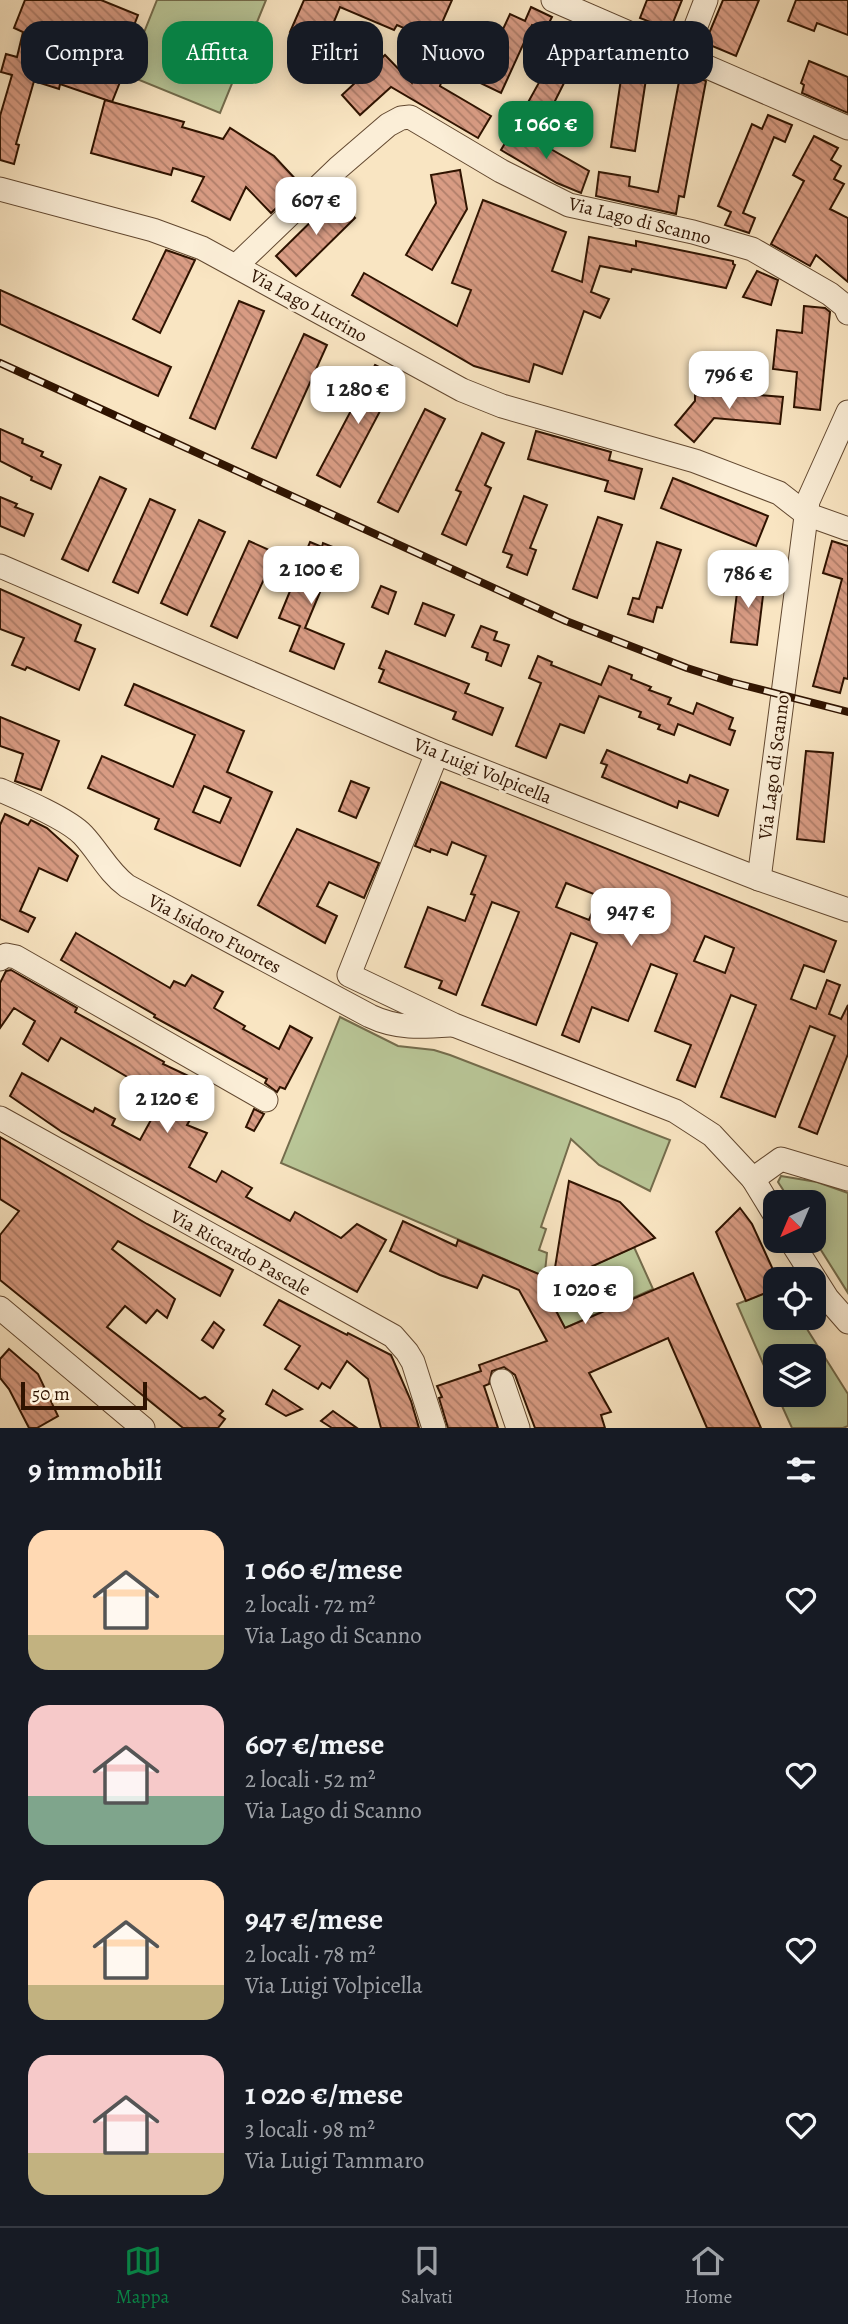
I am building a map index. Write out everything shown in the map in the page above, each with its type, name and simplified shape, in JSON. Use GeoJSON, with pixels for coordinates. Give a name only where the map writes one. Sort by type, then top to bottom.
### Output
{"type":"FeatureCollection","features":[{"type":"Feature","properties":{"kind":"street"},"geometry":{"type":"LineString","coordinates":[[553,0],[601,21]]}},
{"type":"Feature","properties":{"kind":"street"},"geometry":{"type":"LineString","coordinates":[[698,21],[706,0]]}},
{"type":"Feature","properties":{"kind":"street"},"geometry":{"type":"LineString","coordinates":[[713,70],[848,128]]}},
{"type":"Feature","properties":{"kind":"street","name":"Via Lago di Scanno"},"geometry":{"type":"LineString","coordinates":[[237,265],[338,168],[388,125],[401,118],[410,117],[501,171],[569,205],[693,232],[760,253],[830,294],[845,306],[848,313]]}},
{"type":"Feature","properties":{"kind":"street","name":"Via Lago Lucrino"},"geometry":{"type":"LineString","coordinates":[[0,189],[177,238],[237,265],[462,390],[502,406],[695,461],[779,493],[806,514],[848,529]]}},
{"type":"Feature","properties":{"kind":"street","name":"Via Lago di Scanno"},"geometry":{"type":"LineString","coordinates":[[759,879],[808,501],[848,412]]}},
{"type":"Feature","properties":{"kind":"street","name":"Via Luigi Volpicella"},"geometry":{"type":"LineString","coordinates":[[0,566],[438,753],[759,879],[848,910]]}},
{"type":"Feature","properties":{"kind":"street","name":"Via Isidoro Fuortes"},"geometry":{"type":"LineString","coordinates":[[438,753],[349,975],[454,1025],[676,1111],[712,1135],[753,1179],[763,1195]]}},
{"type":"Feature","properties":{"kind":"street","name":"Via Isidoro Fuortes"},"geometry":{"type":"LineString","coordinates":[[0,790],[33,804],[78,830],[114,876],[127,886],[370,1016],[400,1026],[454,1025]]}},
{"type":"Feature","properties":{"kind":"street"},"geometry":{"type":"LineString","coordinates":[[0,959],[6,955],[16,957],[266,1100]]}},
{"type":"Feature","properties":{"kind":"street","name":"Via Riccardo Pascale"},"geometry":{"type":"LineString","coordinates":[[0,1118],[393,1336],[412,1362],[434,1428]]}},
{"type":"Feature","properties":{"kind":"street"},"geometry":{"type":"LineString","coordinates":[[753,1179],[782,1159],[848,1179]]}},
{"type":"Feature","properties":{"kind":"street"},"geometry":{"type":"LineString","coordinates":[[799,1253],[827,1298],[848,1322]]}},
{"type":"Feature","properties":{"kind":"street"},"geometry":{"type":"LineString","coordinates":[[0,1308],[143,1428]]}},
{"type":"Feature","properties":{"kind":"street"},"geometry":{"type":"LineString","coordinates":[[502,1381],[518,1428]]}},
{"type":"Feature","properties":{"kind":"green space"},"geometry":{"type":"Polygon","coordinates":[[[157,0],[266,0],[257,21],[162,21],[162,84],[232,84],[220,113],[148,84],[148,22],[157,0]]]}},
{"type":"Feature","properties":{"kind":"green space"},"geometry":{"type":"Polygon","coordinates":[[[340,1017],[398,1046],[434,1050],[450,1055],[670,1140],[650,1191],[599,1165],[571,1139],[541,1227],[546,1229],[539,1250],[547,1253],[544,1280],[534,1272],[281,1163],[340,1017]]]}},
{"type":"Feature","properties":{"kind":"green space"},"geometry":{"type":"Polygon","coordinates":[[[781,1176],[817,1182],[848,1193],[848,1293],[823,1253],[826,1253],[826,1190],[783,1190],[778,1182],[781,1176]]]}},
{"type":"Feature","properties":{"kind":"green space"},"geometry":{"type":"Polygon","coordinates":[[[634,1247],[653,1289],[565,1328],[544,1288],[634,1247]]]}},
{"type":"Feature","properties":{"kind":"green space"},"geometry":{"type":"Polygon","coordinates":[[[763,1294],[763,1330],[808,1330],[816,1344],[763,1344],[763,1364],[737,1304],[763,1294]]]}},
{"type":"Feature","properties":{"kind":"green space"},"geometry":{"type":"Polygon","coordinates":[[[826,1359],[848,1394],[848,1426],[792,1428],[782,1407],[826,1407],[826,1359]]]}},
{"type":"Feature","properties":{"kind":"building"},"geometry":{"type":"Polygon","coordinates":[[[25,0],[101,0],[138,15],[136,21],[21,21],[21,31],[14,28],[25,0]]]}},
{"type":"Feature","properties":{"kind":"building"},"geometry":{"type":"Polygon","coordinates":[[[304,0],[452,0],[443,21],[397,21],[394,30],[383,25],[383,21],[373,21],[340,7],[334,21],[295,21],[304,0]]]}},
{"type":"Feature","properties":{"kind":"building"},"geometry":{"type":"Polygon","coordinates":[[[647,0],[682,0],[674,21],[648,21],[640,18],[647,0]]]}},
{"type":"Feature","properties":{"kind":"building"},"geometry":{"type":"Polygon","coordinates":[[[723,0],[759,0],[736,56],[713,46],[713,24],[723,0]]]}},
{"type":"Feature","properties":{"kind":"building"},"geometry":{"type":"Polygon","coordinates":[[[796,0],[848,0],[848,35],[817,23],[814,31],[788,21],[796,0]]]}},
{"type":"Feature","properties":{"kind":"building"},"geometry":{"type":"Polygon","coordinates":[[[531,7],[552,17],[550,21],[525,21],[531,7]]]}},
{"type":"Feature","properties":{"kind":"building"},"geometry":{"type":"Polygon","coordinates":[[[510,14],[525,21],[523,45],[509,75],[509,21],[507,21],[510,14]]]}},
{"type":"Feature","properties":{"kind":"building"},"geometry":{"type":"Polygon","coordinates":[[[21,40],[21,84],[33,84],[16,144],[19,145],[14,164],[0,160],[0,116],[12,75],[1,72],[6,54],[17,57],[21,40]]]}},
{"type":"Feature","properties":{"kind":"building"},"geometry":{"type":"Polygon","coordinates":[[[385,55],[397,67],[397,84],[441,84],[491,116],[478,138],[391,87],[360,115],[342,95],[354,84],[383,84],[385,55]]]}},
{"type":"Feature","properties":{"kind":"building"},"geometry":{"type":"Polygon","coordinates":[[[809,61],[848,77],[848,113],[802,93],[804,85],[801,83],[809,61]]]}},
{"type":"Feature","properties":{"kind":"building"},"geometry":{"type":"Polygon","coordinates":[[[43,84],[60,84],[59,89],[43,84]]]}},
{"type":"Feature","properties":{"kind":"building"},"geometry":{"type":"Polygon","coordinates":[[[60,84],[119,84],[112,102],[60,84]]]}},
{"type":"Feature","properties":{"kind":"building"},"geometry":{"type":"Polygon","coordinates":[[[482,84],[505,84],[501,93],[482,84]]]}},
{"type":"Feature","properties":{"kind":"building"},"geometry":{"type":"Polygon","coordinates":[[[538,84],[564,84],[547,117],[526,106],[538,84]]]}},
{"type":"Feature","properties":{"kind":"building"},"geometry":{"type":"Polygon","coordinates":[[[620,84],[645,84],[635,151],[611,147],[620,84]]]}},
{"type":"Feature","properties":{"kind":"building"},"geometry":{"type":"Polygon","coordinates":[[[679,84],[705,84],[684,197],[679,196],[676,214],[596,196],[599,172],[630,177],[629,186],[658,192],[679,84]]]}},
{"type":"Feature","properties":{"kind":"building"},"geometry":{"type":"Polygon","coordinates":[[[105,100],[184,122],[182,127],[223,139],[230,128],[274,156],[301,185],[271,213],[246,187],[230,220],[192,201],[204,177],[173,168],[171,175],[91,153],[105,100]]]}},
{"type":"Feature","properties":{"kind":"building"},"geometry":{"type":"Polygon","coordinates":[[[768,115],[792,125],[785,142],[774,137],[743,213],[755,218],[749,233],[725,225],[731,212],[718,206],[752,124],[762,129],[768,115]]]}},
{"type":"Feature","properties":{"kind":"building"},"geometry":{"type":"Polygon","coordinates":[[[514,128],[589,171],[581,193],[557,183],[501,150],[514,128]]]}},
{"type":"Feature","properties":{"kind":"building"},"geometry":{"type":"Polygon","coordinates":[[[814,136],[838,148],[831,160],[841,166],[834,179],[844,184],[830,209],[848,218],[848,282],[816,255],[810,266],[771,244],[804,181],[793,175],[814,136]]]}},
{"type":"Feature","properties":{"kind":"building"},"geometry":{"type":"Polygon","coordinates":[[[460,170],[467,209],[432,270],[406,255],[436,203],[431,175],[460,170]]]}},
{"type":"Feature","properties":{"kind":"building"},"geometry":{"type":"Polygon","coordinates":[[[335,198],[355,218],[296,276],[276,256],[335,198]]]}},
{"type":"Feature","properties":{"kind":"building"},"geometry":{"type":"Polygon","coordinates":[[[483,200],[566,232],[552,271],[582,282],[589,237],[636,246],[636,241],[733,261],[735,265],[726,288],[632,269],[631,272],[600,266],[591,292],[609,299],[600,318],[584,311],[562,374],[534,364],[529,382],[474,366],[352,295],[364,273],[457,326],[471,290],[452,283],[483,200]]]}},
{"type":"Feature","properties":{"kind":"building"},"geometry":{"type":"Polygon","coordinates":[[[166,250],[195,260],[160,333],[133,319],[166,250]]]}},
{"type":"Feature","properties":{"kind":"building"},"geometry":{"type":"Polygon","coordinates":[[[757,271],[778,280],[771,305],[743,297],[757,271]]]}},
{"type":"Feature","properties":{"kind":"building"},"geometry":{"type":"Polygon","coordinates":[[[0,290],[171,367],[158,396],[0,324],[0,290]]]}},
{"type":"Feature","properties":{"kind":"building"},"geometry":{"type":"Polygon","coordinates":[[[239,301],[264,311],[215,429],[190,418],[239,301]]]}},
{"type":"Feature","properties":{"kind":"building"},"geometry":{"type":"Polygon","coordinates":[[[804,306],[825,308],[830,312],[820,410],[794,407],[797,372],[773,369],[777,330],[802,333],[804,306]]]}},
{"type":"Feature","properties":{"kind":"building"},"geometry":{"type":"Polygon","coordinates":[[[304,334],[327,345],[276,458],[252,448],[304,334]]]}},
{"type":"Feature","properties":{"kind":"building"},"geometry":{"type":"Polygon","coordinates":[[[375,365],[398,377],[340,487],[317,475],[375,365]]]}},
{"type":"Feature","properties":{"kind":"building"},"geometry":{"type":"Polygon","coordinates":[[[712,391],[783,397],[780,424],[714,418],[694,442],[675,425],[695,401],[695,395],[712,396],[712,391]]]}},
{"type":"Feature","properties":{"kind":"building"},"geometry":{"type":"Polygon","coordinates":[[[425,409],[445,419],[398,512],[378,502],[425,409]]]}},
{"type":"Feature","properties":{"kind":"building"},"geometry":{"type":"Polygon","coordinates":[[[0,429],[23,439],[22,443],[43,452],[41,456],[61,465],[51,489],[0,461],[0,429]]]}},
{"type":"Feature","properties":{"kind":"building"},"geometry":{"type":"Polygon","coordinates":[[[536,431],[611,452],[609,460],[642,469],[634,499],[605,491],[608,481],[528,459],[536,431]]]}},
{"type":"Feature","properties":{"kind":"building"},"geometry":{"type":"Polygon","coordinates":[[[482,433],[504,443],[485,485],[491,488],[466,545],[442,534],[461,492],[456,490],[482,433]]]}},
{"type":"Feature","properties":{"kind":"building"},"geometry":{"type":"Polygon","coordinates":[[[100,477],[126,489],[88,571],[62,559],[100,477]]]}},
{"type":"Feature","properties":{"kind":"building"},"geometry":{"type":"Polygon","coordinates":[[[673,478],[768,516],[756,546],[661,508],[673,478]]]}},
{"type":"Feature","properties":{"kind":"building"},"geometry":{"type":"Polygon","coordinates":[[[524,496],[547,505],[530,548],[536,550],[527,575],[507,567],[512,555],[503,552],[524,496]]]}},
{"type":"Feature","properties":{"kind":"building"},"geometry":{"type":"Polygon","coordinates":[[[0,497],[33,514],[24,536],[0,526],[0,497]]]}},
{"type":"Feature","properties":{"kind":"building"},"geometry":{"type":"Polygon","coordinates":[[[150,499],[175,510],[138,593],[113,582],[150,499]]]}},
{"type":"Feature","properties":{"kind":"building"},"geometry":{"type":"Polygon","coordinates":[[[598,517],[622,525],[597,598],[573,589],[598,517]]]}},
{"type":"Feature","properties":{"kind":"building"},"geometry":{"type":"Polygon","coordinates":[[[199,520],[225,532],[187,615],[161,603],[199,520]]]}},
{"type":"Feature","properties":{"kind":"building"},"geometry":{"type":"Polygon","coordinates":[[[249,541],[276,553],[237,638],[211,626],[249,541]]]}},
{"type":"Feature","properties":{"kind":"building"},"geometry":{"type":"Polygon","coordinates":[[[832,541],[848,546],[848,679],[844,678],[840,693],[813,686],[842,579],[823,573],[832,541]]]}},
{"type":"Feature","properties":{"kind":"building"},"geometry":{"type":"Polygon","coordinates":[[[310,542],[322,547],[323,543],[338,549],[305,628],[344,644],[334,669],[290,651],[300,626],[279,618],[310,542]]]}},
{"type":"Feature","properties":{"kind":"building"},"geometry":{"type":"Polygon","coordinates":[[[657,542],[681,550],[662,608],[657,607],[653,622],[628,614],[633,598],[639,599],[657,542]]]}},
{"type":"Feature","properties":{"kind":"building"},"geometry":{"type":"Polygon","coordinates":[[[739,576],[765,579],[757,645],[731,642],[739,576]]]}},
{"type":"Feature","properties":{"kind":"building"},"geometry":{"type":"Polygon","coordinates":[[[381,586],[396,592],[388,614],[372,607],[381,586]]]}},
{"type":"Feature","properties":{"kind":"building"},"geometry":{"type":"Polygon","coordinates":[[[0,589],[81,625],[75,641],[95,649],[79,690],[27,667],[25,670],[12,665],[24,638],[0,629],[0,589]]]}},
{"type":"Feature","properties":{"kind":"building"},"geometry":{"type":"Polygon","coordinates":[[[423,603],[454,615],[445,636],[415,624],[423,603]]]}},
{"type":"Feature","properties":{"kind":"building"},"geometry":{"type":"Polygon","coordinates":[[[481,626],[497,632],[494,640],[509,645],[501,666],[486,660],[488,653],[472,647],[481,626]]]}},
{"type":"Feature","properties":{"kind":"building"},"geometry":{"type":"Polygon","coordinates":[[[386,651],[469,684],[465,693],[503,708],[492,735],[453,719],[456,712],[379,682],[384,670],[379,668],[386,651]]]}},
{"type":"Feature","properties":{"kind":"building"},"geometry":{"type":"Polygon","coordinates":[[[538,656],[552,662],[551,665],[601,685],[609,666],[632,675],[631,679],[651,687],[649,690],[671,698],[668,704],[693,714],[697,703],[733,718],[729,729],[735,731],[730,745],[678,724],[674,735],[658,729],[660,725],[639,717],[641,712],[599,696],[584,733],[560,724],[546,758],[516,746],[541,683],[529,678],[538,656]]]}},
{"type":"Feature","properties":{"kind":"building"},"geometry":{"type":"Polygon","coordinates":[[[134,684],[244,731],[227,772],[272,792],[240,866],[155,829],[159,819],[88,788],[102,756],[173,787],[195,735],[125,705],[134,684]],[[204,786],[193,812],[220,823],[231,798],[204,786]]]}},
{"type":"Feature","properties":{"kind":"building"},"geometry":{"type":"Polygon","coordinates":[[[0,717],[59,741],[41,790],[15,781],[23,754],[0,746],[0,717]]]}},
{"type":"Feature","properties":{"kind":"building"},"geometry":{"type":"Polygon","coordinates":[[[607,750],[687,783],[690,775],[728,790],[718,816],[679,801],[677,808],[602,777],[607,765],[601,763],[607,750]]]}},
{"type":"Feature","properties":{"kind":"building"},"geometry":{"type":"Polygon","coordinates":[[[806,751],[833,753],[824,842],[797,839],[806,751]]]}},
{"type":"Feature","properties":{"kind":"building"},"geometry":{"type":"Polygon","coordinates":[[[351,781],[369,788],[356,818],[339,811],[351,781]]]}},
{"type":"Feature","properties":{"kind":"building"},"geometry":{"type":"Polygon","coordinates":[[[441,782],[836,941],[824,972],[804,965],[791,999],[816,1009],[827,980],[840,985],[829,1014],[841,1019],[848,1005],[848,1054],[817,1134],[799,1127],[835,1036],[810,1026],[775,1117],[721,1097],[756,1005],[731,995],[695,1087],[677,1080],[691,1045],[655,1031],[677,974],[651,964],[628,1021],[592,1007],[579,1042],[562,1035],[597,943],[571,933],[536,1025],[482,1005],[519,912],[492,902],[456,995],[439,988],[442,981],[405,967],[428,907],[465,921],[475,895],[471,894],[486,856],[452,842],[447,855],[415,846],[441,782]],[[566,883],[556,907],[589,920],[599,896],[566,883]],[[705,936],[694,961],[725,973],[734,948],[705,936]]]}},
{"type":"Feature","properties":{"kind":"building"},"geometry":{"type":"Polygon","coordinates":[[[5,814],[28,825],[31,820],[47,828],[78,856],[67,881],[39,868],[20,911],[35,918],[28,932],[0,919],[0,825],[5,814]]]}},
{"type":"Feature","properties":{"kind":"building"},"geometry":{"type":"Polygon","coordinates":[[[297,829],[379,863],[364,898],[329,882],[317,906],[337,916],[325,943],[258,905],[297,829]]]}},
{"type":"Feature","properties":{"kind":"building"},"geometry":{"type":"Polygon","coordinates":[[[76,933],[170,988],[174,981],[185,986],[192,975],[223,992],[214,1008],[245,1026],[243,1029],[279,1049],[290,1026],[312,1038],[285,1089],[280,1087],[277,1092],[265,1083],[267,1079],[154,1017],[155,1015],[61,960],[76,933]]]}},
{"type":"Feature","properties":{"kind":"building"},"geometry":{"type":"Polygon","coordinates":[[[11,970],[77,1008],[75,1012],[164,1062],[163,1064],[195,1079],[193,1081],[208,1089],[187,1125],[207,1133],[189,1167],[216,1182],[222,1171],[252,1188],[246,1197],[290,1221],[295,1212],[341,1238],[357,1224],[386,1240],[357,1292],[62,1132],[10,1096],[22,1073],[93,1112],[95,1108],[115,1119],[112,1125],[140,1140],[163,1098],[61,1038],[48,1061],[23,1044],[35,1021],[14,1008],[0,1028],[0,983],[6,971],[11,970]]]}},
{"type":"Feature","properties":{"kind":"building"},"geometry":{"type":"Polygon","coordinates":[[[254,1109],[264,1114],[254,1131],[246,1127],[254,1109]]]}},
{"type":"Feature","properties":{"kind":"building"},"geometry":{"type":"Polygon","coordinates":[[[0,1137],[147,1224],[233,1270],[220,1296],[118,1241],[112,1249],[175,1299],[167,1318],[157,1310],[146,1323],[125,1306],[107,1327],[200,1399],[205,1397],[223,1411],[219,1415],[225,1419],[218,1428],[183,1428],[0,1280],[0,1235],[19,1211],[0,1199],[0,1137]]]}},
{"type":"Feature","properties":{"kind":"building"},"geometry":{"type":"Polygon","coordinates":[[[569,1181],[620,1202],[655,1238],[544,1288],[565,1328],[693,1273],[761,1428],[707,1428],[668,1338],[589,1373],[611,1412],[601,1415],[605,1428],[535,1428],[515,1375],[504,1367],[492,1371],[489,1384],[484,1386],[498,1428],[448,1428],[437,1386],[481,1371],[479,1365],[547,1341],[519,1290],[483,1275],[477,1288],[440,1275],[390,1251],[403,1221],[456,1246],[458,1240],[553,1280],[569,1181]]]}},
{"type":"Feature","properties":{"kind":"building"},"geometry":{"type":"Polygon","coordinates":[[[740,1208],[752,1224],[763,1253],[772,1267],[763,1267],[763,1294],[746,1301],[716,1232],[740,1208]]]}},
{"type":"Feature","properties":{"kind":"building"},"geometry":{"type":"Polygon","coordinates":[[[279,1300],[391,1355],[411,1401],[419,1428],[381,1428],[368,1379],[347,1361],[330,1388],[322,1383],[318,1389],[285,1369],[300,1346],[264,1325],[279,1300]]]}},
{"type":"Feature","properties":{"kind":"building"},"geometry":{"type":"Polygon","coordinates":[[[214,1322],[224,1330],[213,1348],[202,1340],[214,1322]]]}},
{"type":"Feature","properties":{"kind":"building"},"geometry":{"type":"Polygon","coordinates":[[[9,1349],[38,1374],[58,1416],[37,1428],[29,1428],[9,1389],[0,1378],[0,1359],[9,1349]]]}},
{"type":"Feature","properties":{"kind":"building"},"geometry":{"type":"Polygon","coordinates":[[[273,1390],[302,1409],[286,1416],[266,1404],[273,1390]]]}},
{"type":"Feature","properties":{"kind":"building"},"geometry":{"type":"Polygon","coordinates":[[[333,1411],[357,1428],[332,1428],[321,1421],[333,1411]]]}},
{"type":"Feature","properties":{"kind":"railway"},"geometry":{"type":"LineString","coordinates":[[0,363],[566,621],[687,668],[848,712]]}}]}
